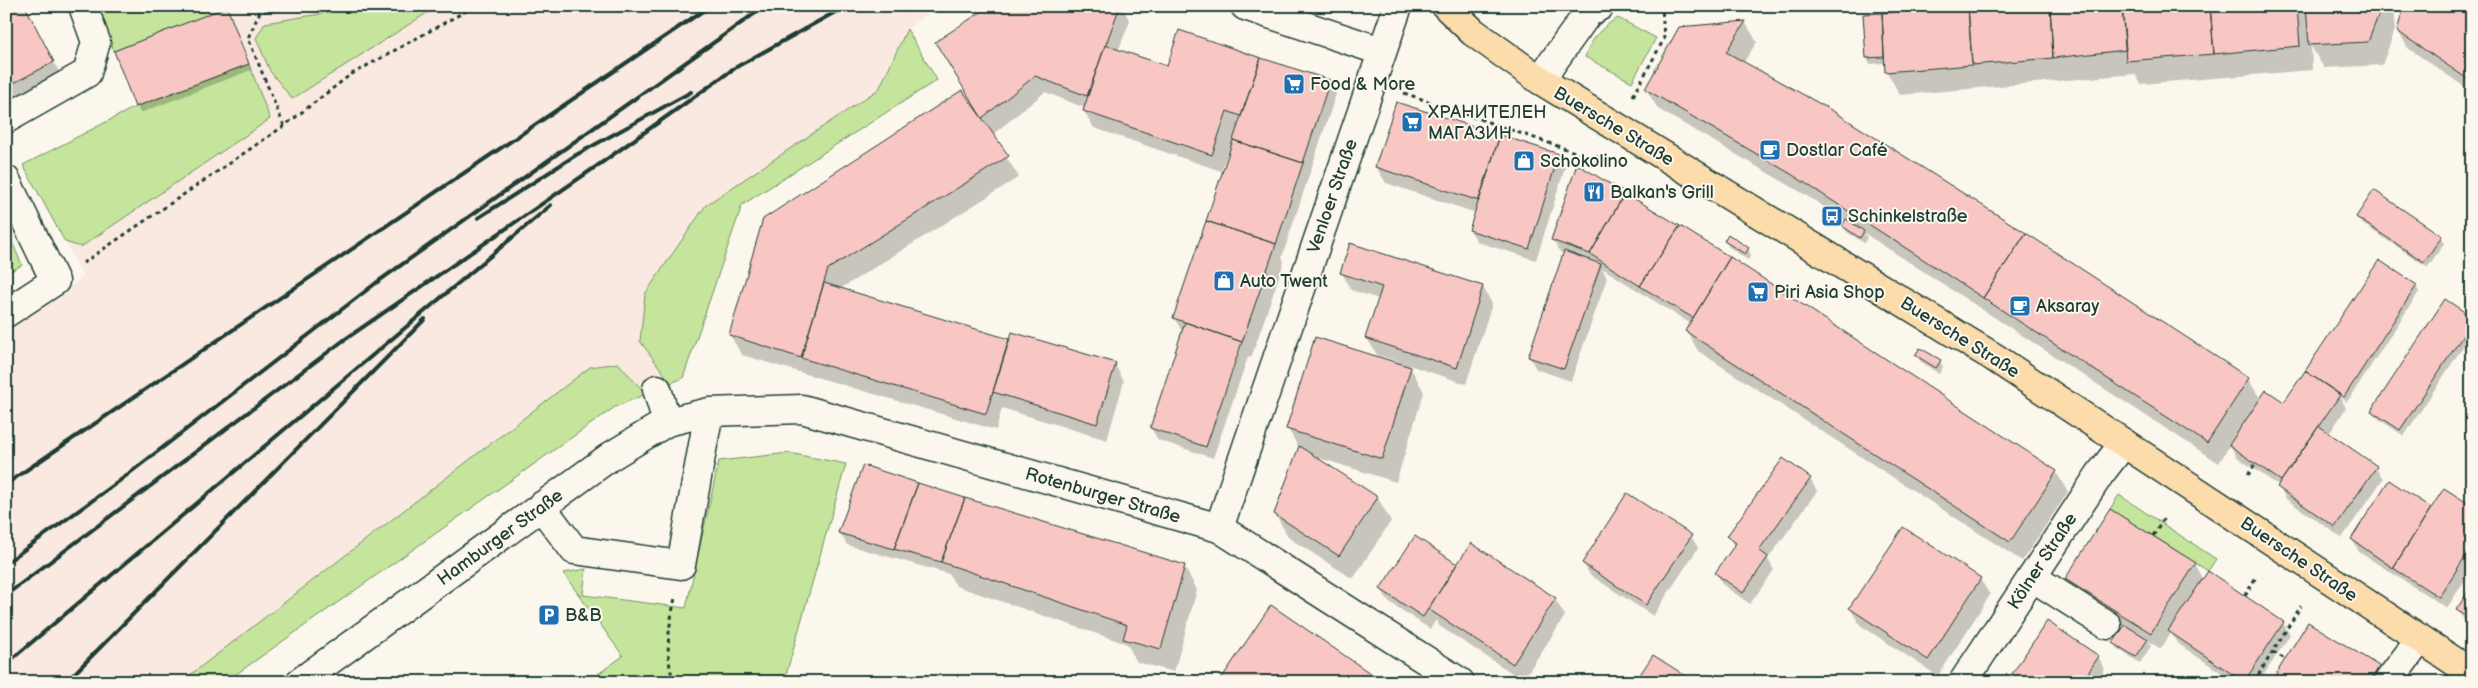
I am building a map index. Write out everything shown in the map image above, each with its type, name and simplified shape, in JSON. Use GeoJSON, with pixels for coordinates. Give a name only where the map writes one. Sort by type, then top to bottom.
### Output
{"type":"FeatureCollection","features":[{"type":"Feature","properties":{"kind":"main road","name":"Buersche Straße"},"geometry":{"type":"LineString","coordinates":[[1446,6],[1473,32],[1540,80],[1908,303],[2124,442],[2472,673]]}},
{"type":"Feature","properties":{"kind":"street"},"geometry":{"type":"LineString","coordinates":[[6,119],[87,73],[96,42],[84,6]]}},
{"type":"Feature","properties":{"kind":"street"},"geometry":{"type":"LineString","coordinates":[[1245,6],[1381,51]]}},
{"type":"Feature","properties":{"kind":"street","name":"Venloer Straße"},"geometry":{"type":"LineString","coordinates":[[1219,528],[1370,81],[1398,6]]}},
{"type":"Feature","properties":{"kind":"street"},"geometry":{"type":"LineString","coordinates":[[1540,80],[1588,14],[1600,6]]}},
{"type":"Feature","properties":{"kind":"street"},"geometry":{"type":"LineString","coordinates":[[6,180],[55,281],[6,313]]}},
{"type":"Feature","properties":{"kind":"street"},"geometry":{"type":"LineString","coordinates":[[657,389],[667,422]]}},
{"type":"Feature","properties":{"kind":"street","name":"Rotenburger Straße"},"geometry":{"type":"LineString","coordinates":[[709,412],[802,409],[1219,528],[1460,682]]}},
{"type":"Feature","properties":{"kind":"street"},"geometry":{"type":"LineString","coordinates":[[542,506],[574,550],[688,567],[709,412]]}},
{"type":"Feature","properties":{"kind":"street","name":"Hamburger Straße"},"geometry":{"type":"LineString","coordinates":[[300,682],[611,456],[667,422],[709,412]]}},
{"type":"Feature","properties":{"kind":"street","name":"Kölner Straße"},"geometry":{"type":"LineString","coordinates":[[1963,682],[2100,474],[2124,442]]}},
{"type":"Feature","properties":{"kind":"street"},"geometry":{"type":"LineString","coordinates":[[2032,577],[2106,625]]}},
{"type":"Feature","properties":{"kind":"street"},"geometry":{"type":"LineString","coordinates":[[2388,682],[2420,639]]}},
{"type":"Feature","properties":{"kind":"path"},"geometry":{"type":"LineString","coordinates":[[284,126],[248,38],[260,12],[296,6]]}},
{"type":"Feature","properties":{"kind":"path"},"geometry":{"type":"LineString","coordinates":[[55,281],[284,126],[350,75],[475,6]]}},
{"type":"Feature","properties":{"kind":"path"},"geometry":{"type":"LineString","coordinates":[[1635,92],[1664,39],[1662,6]]}},
{"type":"Feature","properties":{"kind":"path"},"geometry":{"type":"LineString","coordinates":[[1370,81],[1572,151],[1594,163]]}},
{"type":"Feature","properties":{"kind":"path"},"geometry":{"type":"LineString","coordinates":[[2248,475],[2256,463]]}},
{"type":"Feature","properties":{"kind":"path"},"geometry":{"type":"LineString","coordinates":[[2153,536],[2165,517]]}},
{"type":"Feature","properties":{"kind":"path"},"geometry":{"type":"LineString","coordinates":[[674,682],[670,671],[668,636],[688,567]]}},
{"type":"Feature","properties":{"kind":"path"},"geometry":{"type":"LineString","coordinates":[[2245,596],[2256,578]]}},
{"type":"Feature","properties":{"kind":"path"},"geometry":{"type":"LineString","coordinates":[[2254,682],[2302,606]]}},
{"type":"Feature","properties":{"kind":"path"},"geometry":{"type":"LineString","coordinates":[[2273,652],[2285,659]]}},
{"type":"Feature","properties":{"kind":"shaded area"},"geometry":{"type":"Polygon","coordinates":[[[203,6],[938,6],[907,29],[879,89],[706,205],[645,294],[640,341],[671,383],[646,394],[590,367],[181,682],[6,682],[6,327],[84,277],[23,165],[135,107],[249,64],[228,8],[205,16],[203,6]]]}},
{"type":"Feature","properties":{"kind":"green space"},"geometry":{"type":"Polygon","coordinates":[[[98,6],[203,6],[205,16],[114,51],[98,6]]]}},
{"type":"Feature","properties":{"kind":"green space"},"geometry":{"type":"Polygon","coordinates":[[[341,6],[438,6],[292,99],[270,71],[256,38],[265,23],[320,14],[341,6]]]}},
{"type":"Feature","properties":{"kind":"green space"},"geometry":{"type":"Polygon","coordinates":[[[1618,18],[1656,38],[1632,82],[1585,57],[1597,34],[1618,18]]]}},
{"type":"Feature","properties":{"kind":"green space"},"geometry":{"type":"Polygon","coordinates":[[[907,29],[937,80],[742,205],[683,378],[671,383],[640,341],[645,294],[706,205],[879,89],[907,29]]]}},
{"type":"Feature","properties":{"kind":"green space"},"geometry":{"type":"Polygon","coordinates":[[[249,64],[270,119],[81,247],[65,242],[23,165],[135,107],[249,64]]]}},
{"type":"Feature","properties":{"kind":"green space"},"geometry":{"type":"Polygon","coordinates":[[[6,228],[22,265],[6,274],[6,228]]]}},
{"type":"Feature","properties":{"kind":"green space"},"geometry":{"type":"Polygon","coordinates":[[[618,363],[646,394],[615,407],[225,682],[181,682],[590,367],[618,363]]]}},
{"type":"Feature","properties":{"kind":"green space"},"geometry":{"type":"Polygon","coordinates":[[[789,453],[846,464],[784,682],[604,682],[598,674],[623,656],[563,573],[586,569],[583,595],[686,608],[719,461],[789,453]]]}},
{"type":"Feature","properties":{"kind":"green space"},"geometry":{"type":"Polygon","coordinates":[[[2119,495],[2216,559],[2208,571],[2110,509],[2119,495]]]}},
{"type":"Feature","properties":{"kind":"building"},"geometry":{"type":"Polygon","coordinates":[[[6,6],[25,6],[54,62],[6,87],[6,6]]]}},
{"type":"Feature","properties":{"kind":"building"},"geometry":{"type":"Polygon","coordinates":[[[990,6],[1120,6],[1087,96],[1035,76],[982,118],[935,42],[990,6]]]}},
{"type":"Feature","properties":{"kind":"building"},"geometry":{"type":"Polygon","coordinates":[[[1968,6],[1972,65],[1885,72],[1882,13],[1968,6]]]}},
{"type":"Feature","properties":{"kind":"building"},"geometry":{"type":"Polygon","coordinates":[[[1968,6],[2050,6],[2053,58],[1972,65],[1968,6]]]}},
{"type":"Feature","properties":{"kind":"building"},"geometry":{"type":"Polygon","coordinates":[[[2050,6],[2122,6],[2126,50],[2053,58],[2050,6]]]}},
{"type":"Feature","properties":{"kind":"building"},"geometry":{"type":"Polygon","coordinates":[[[2122,6],[2210,6],[2214,54],[2126,61],[2122,6]]]}},
{"type":"Feature","properties":{"kind":"building"},"geometry":{"type":"Polygon","coordinates":[[[2210,6],[2297,6],[2300,46],[2214,54],[2210,6]]]}},
{"type":"Feature","properties":{"kind":"building"},"geometry":{"type":"Polygon","coordinates":[[[2306,6],[2382,6],[2368,42],[2309,45],[2306,6]]]}},
{"type":"Feature","properties":{"kind":"building"},"geometry":{"type":"Polygon","coordinates":[[[2404,6],[2472,6],[2472,82],[2397,31],[2404,6]]]}},
{"type":"Feature","properties":{"kind":"building"},"geometry":{"type":"Polygon","coordinates":[[[227,7],[249,64],[135,107],[114,51],[227,7]]]}},
{"type":"Feature","properties":{"kind":"building"},"geometry":{"type":"Polygon","coordinates":[[[1882,13],[1884,57],[1866,58],[1863,14],[1882,13]]]}},
{"type":"Feature","properties":{"kind":"building"},"geometry":{"type":"Polygon","coordinates":[[[1746,21],[1726,52],[1833,111],[2026,233],[1983,298],[1791,174],[1645,89],[1679,27],[1746,21]]]}},
{"type":"Feature","properties":{"kind":"building"},"geometry":{"type":"Polygon","coordinates":[[[1179,30],[1261,58],[1241,116],[1227,111],[1212,155],[1083,111],[1105,45],[1167,66],[1179,30]]]}},
{"type":"Feature","properties":{"kind":"building"},"geometry":{"type":"Polygon","coordinates":[[[1261,58],[1330,80],[1303,163],[1233,140],[1261,58]]]}},
{"type":"Feature","properties":{"kind":"building"},"geometry":{"type":"Polygon","coordinates":[[[962,90],[1009,156],[828,269],[801,358],[729,335],[763,219],[962,90]]]}},
{"type":"Feature","properties":{"kind":"building"},"geometry":{"type":"Polygon","coordinates":[[[1396,102],[1500,135],[1479,201],[1375,167],[1396,102]]]}},
{"type":"Feature","properties":{"kind":"building"},"geometry":{"type":"Polygon","coordinates":[[[1500,135],[1559,154],[1529,249],[1469,230],[1500,135]]]}},
{"type":"Feature","properties":{"kind":"building"},"geometry":{"type":"Polygon","coordinates":[[[1233,140],[1303,163],[1276,244],[1206,221],[1233,140]]]}},
{"type":"Feature","properties":{"kind":"building"},"geometry":{"type":"Polygon","coordinates":[[[1577,164],[1625,193],[1590,254],[1551,240],[1577,164]]]}},
{"type":"Feature","properties":{"kind":"building"},"geometry":{"type":"Polygon","coordinates":[[[2374,190],[2442,236],[2424,262],[2356,217],[2374,190]]]}},
{"type":"Feature","properties":{"kind":"building"},"geometry":{"type":"Polygon","coordinates":[[[1625,193],[1680,226],[1640,286],[1590,254],[1625,193]]]}},
{"type":"Feature","properties":{"kind":"building"},"geometry":{"type":"Polygon","coordinates":[[[1846,219],[1864,231],[1860,238],[1842,226],[1846,219]]]}},
{"type":"Feature","properties":{"kind":"building","name":"Auto Twent"},"geometry":{"type":"Polygon","coordinates":[[[1206,221],[1276,244],[1242,342],[1173,318],[1206,221]]]}},
{"type":"Feature","properties":{"kind":"building"},"geometry":{"type":"Polygon","coordinates":[[[1680,226],[1730,257],[1693,318],[1640,286],[1680,226]]]}},
{"type":"Feature","properties":{"kind":"building"},"geometry":{"type":"Polygon","coordinates":[[[2026,233],[2249,378],[2207,443],[1983,298],[2026,233]]]}},
{"type":"Feature","properties":{"kind":"building"},"geometry":{"type":"Polygon","coordinates":[[[1728,234],[1749,248],[1745,254],[1724,241],[1728,234]]]}},
{"type":"Feature","properties":{"kind":"building"},"geometry":{"type":"Polygon","coordinates":[[[1350,243],[1483,286],[1457,368],[1365,338],[1382,287],[1340,273],[1350,243]]]}},
{"type":"Feature","properties":{"kind":"building"},"geometry":{"type":"Polygon","coordinates":[[[1564,251],[1601,264],[1564,369],[1528,357],[1564,251]]]}},
{"type":"Feature","properties":{"kind":"building"},"geometry":{"type":"Polygon","coordinates":[[[1730,257],[2057,471],[2010,542],[1685,331],[1730,257]]]}},
{"type":"Feature","properties":{"kind":"building"},"geometry":{"type":"Polygon","coordinates":[[[2379,260],[2417,285],[2344,397],[2305,371],[2379,260]]]}},
{"type":"Feature","properties":{"kind":"building"},"geometry":{"type":"Polygon","coordinates":[[[824,283],[1009,339],[986,414],[801,358],[824,283]]]}},
{"type":"Feature","properties":{"kind":"building"},"geometry":{"type":"Polygon","coordinates":[[[2445,299],[2472,317],[2472,322],[2400,430],[2371,411],[2445,299]]]}},
{"type":"Feature","properties":{"kind":"building"},"geometry":{"type":"Polygon","coordinates":[[[1185,322],[1242,342],[1206,447],[1150,428],[1185,322]]]}},
{"type":"Feature","properties":{"kind":"building"},"geometry":{"type":"Polygon","coordinates":[[[1012,332],[1116,363],[1097,424],[993,392],[1012,332]]]}},
{"type":"Feature","properties":{"kind":"building"},"geometry":{"type":"Polygon","coordinates":[[[1315,337],[1411,367],[1382,459],[1286,429],[1315,337]]]}},
{"type":"Feature","properties":{"kind":"building"},"geometry":{"type":"Polygon","coordinates":[[[1920,348],[1941,360],[1936,368],[1915,355],[1920,348]]]}},
{"type":"Feature","properties":{"kind":"building"},"geometry":{"type":"Polygon","coordinates":[[[2305,371],[2340,395],[2281,481],[2229,445],[2266,390],[2284,402],[2305,371]]]}},
{"type":"Feature","properties":{"kind":"building"},"geometry":{"type":"Polygon","coordinates":[[[2319,426],[2377,466],[2335,527],[2277,487],[2319,426]]]}},
{"type":"Feature","properties":{"kind":"building"},"geometry":{"type":"Polygon","coordinates":[[[1299,446],[1378,497],[1339,556],[1274,514],[1299,446]]]}},
{"type":"Feature","properties":{"kind":"building"},"geometry":{"type":"Polygon","coordinates":[[[1783,458],[1811,478],[1759,550],[1768,557],[1743,593],[1715,573],[1736,543],[1727,536],[1783,458]]]}},
{"type":"Feature","properties":{"kind":"building"},"geometry":{"type":"Polygon","coordinates":[[[863,465],[918,483],[894,549],[838,533],[863,465]]]}},
{"type":"Feature","properties":{"kind":"building"},"geometry":{"type":"Polygon","coordinates":[[[2389,480],[2431,508],[2393,568],[2351,539],[2389,480]]]}},
{"type":"Feature","properties":{"kind":"building"},"geometry":{"type":"Polygon","coordinates":[[[918,483],[965,498],[941,562],[894,549],[918,483]]]}},
{"type":"Feature","properties":{"kind":"building"},"geometry":{"type":"Polygon","coordinates":[[[2444,488],[2472,506],[2472,546],[2439,597],[2393,568],[2444,488]]]}},
{"type":"Feature","properties":{"kind":"building"},"geometry":{"type":"Polygon","coordinates":[[[1627,493],[1692,535],[1646,605],[1582,563],[1627,493]]]}},
{"type":"Feature","properties":{"kind":"building"},"geometry":{"type":"Polygon","coordinates":[[[965,498],[1185,565],[1161,649],[1123,639],[1127,625],[941,562],[965,498]]]}},
{"type":"Feature","properties":{"kind":"building"},"geometry":{"type":"Polygon","coordinates":[[[2110,509],[2196,563],[2151,633],[2065,579],[2110,509]]]}},
{"type":"Feature","properties":{"kind":"building"},"geometry":{"type":"Polygon","coordinates":[[[1903,527],[1981,578],[1928,660],[1849,608],[1903,527]]]}},
{"type":"Feature","properties":{"kind":"building"},"geometry":{"type":"Polygon","coordinates":[[[1415,536],[1457,564],[1423,617],[1380,589],[1415,536]]]}},
{"type":"Feature","properties":{"kind":"building"},"geometry":{"type":"Polygon","coordinates":[[[1471,543],[1556,598],[1513,664],[1428,609],[1471,543]]]}},
{"type":"Feature","properties":{"kind":"building"},"geometry":{"type":"Polygon","coordinates":[[[2208,571],[2284,622],[2244,682],[2168,631],[2208,571]]]}},
{"type":"Feature","properties":{"kind":"building"},"geometry":{"type":"Polygon","coordinates":[[[2472,586],[2472,619],[2456,610],[2472,586]]]}},
{"type":"Feature","properties":{"kind":"building"},"geometry":{"type":"Polygon","coordinates":[[[1271,605],[1383,682],[1219,682],[1271,605]]]}},
{"type":"Feature","properties":{"kind":"building"},"geometry":{"type":"Polygon","coordinates":[[[2047,621],[2099,656],[2082,682],[2017,682],[2010,677],[2047,621]]]}},
{"type":"Feature","properties":{"kind":"building"},"geometry":{"type":"Polygon","coordinates":[[[2308,622],[2379,666],[2370,682],[2271,682],[2308,622]]]}},
{"type":"Feature","properties":{"kind":"building"},"geometry":{"type":"Polygon","coordinates":[[[2125,625],[2148,639],[2136,657],[2113,643],[2125,625]]]}},
{"type":"Feature","properties":{"kind":"building"},"geometry":{"type":"Polygon","coordinates":[[[1653,655],[1689,678],[1687,682],[1635,682],[1653,655]]]}},
{"type":"Feature","properties":{"kind":"railway"},"geometry":{"type":"LineString","coordinates":[[6,484],[710,6]]}},
{"type":"Feature","properties":{"kind":"railway"},"geometry":{"type":"LineString","coordinates":[[6,563],[118,482],[376,283],[765,6]]}},
{"type":"Feature","properties":{"kind":"railway"},"geometry":{"type":"LineString","coordinates":[[731,70],[846,6]]}},
{"type":"Feature","properties":{"kind":"railway"},"geometry":{"type":"LineString","coordinates":[[907,11],[913,6]]}},
{"type":"Feature","properties":{"kind":"railway"},"geometry":{"type":"LineString","coordinates":[[6,595],[344,340],[597,166],[735,68]]}},
{"type":"Feature","properties":{"kind":"railway"},"geometry":{"type":"LineString","coordinates":[[478,218],[576,155],[691,92]]}},
{"type":"Feature","properties":{"kind":"railway"},"geometry":{"type":"LineString","coordinates":[[6,664],[551,205]]}},
{"type":"Feature","properties":{"kind":"railway"},"geometry":{"type":"LineString","coordinates":[[66,682],[425,319]]}},
{"type":"Feature","properties":{"kind":"place","name":"Food & More"},"geometry":{"type":"Point","coordinates":[1294,84]}},
{"type":"Feature","properties":{"kind":"place","name":"ХРАНИТЕЛЕН МАГАЗИН"},"geometry":{"type":"Point","coordinates":[1412,122]}},
{"type":"Feature","properties":{"kind":"place","name":"Dostlar Café"},"geometry":{"type":"Point","coordinates":[1770,150]}},
{"type":"Feature","properties":{"kind":"place","name":"Schokolino"},"geometry":{"type":"Point","coordinates":[1524,161]}},
{"type":"Feature","properties":{"kind":"place","name":"Balkan's Grill"},"geometry":{"type":"Point","coordinates":[1594,192]}},
{"type":"Feature","properties":{"kind":"place","name":"Schinkelstraße"},"geometry":{"type":"Point","coordinates":[1832,216]}},
{"type":"Feature","properties":{"kind":"place","name":"Auto Twent"},"geometry":{"type":"Point","coordinates":[1224,281]}},
{"type":"Feature","properties":{"kind":"place","name":"Piri Asia Shop"},"geometry":{"type":"Point","coordinates":[1758,292]}},
{"type":"Feature","properties":{"kind":"place","name":"Aksaray"},"geometry":{"type":"Point","coordinates":[2020,306]}},
{"type":"Feature","properties":{"kind":"place","name":"B&B"},"geometry":{"type":"Point","coordinates":[549,615]}}]}
